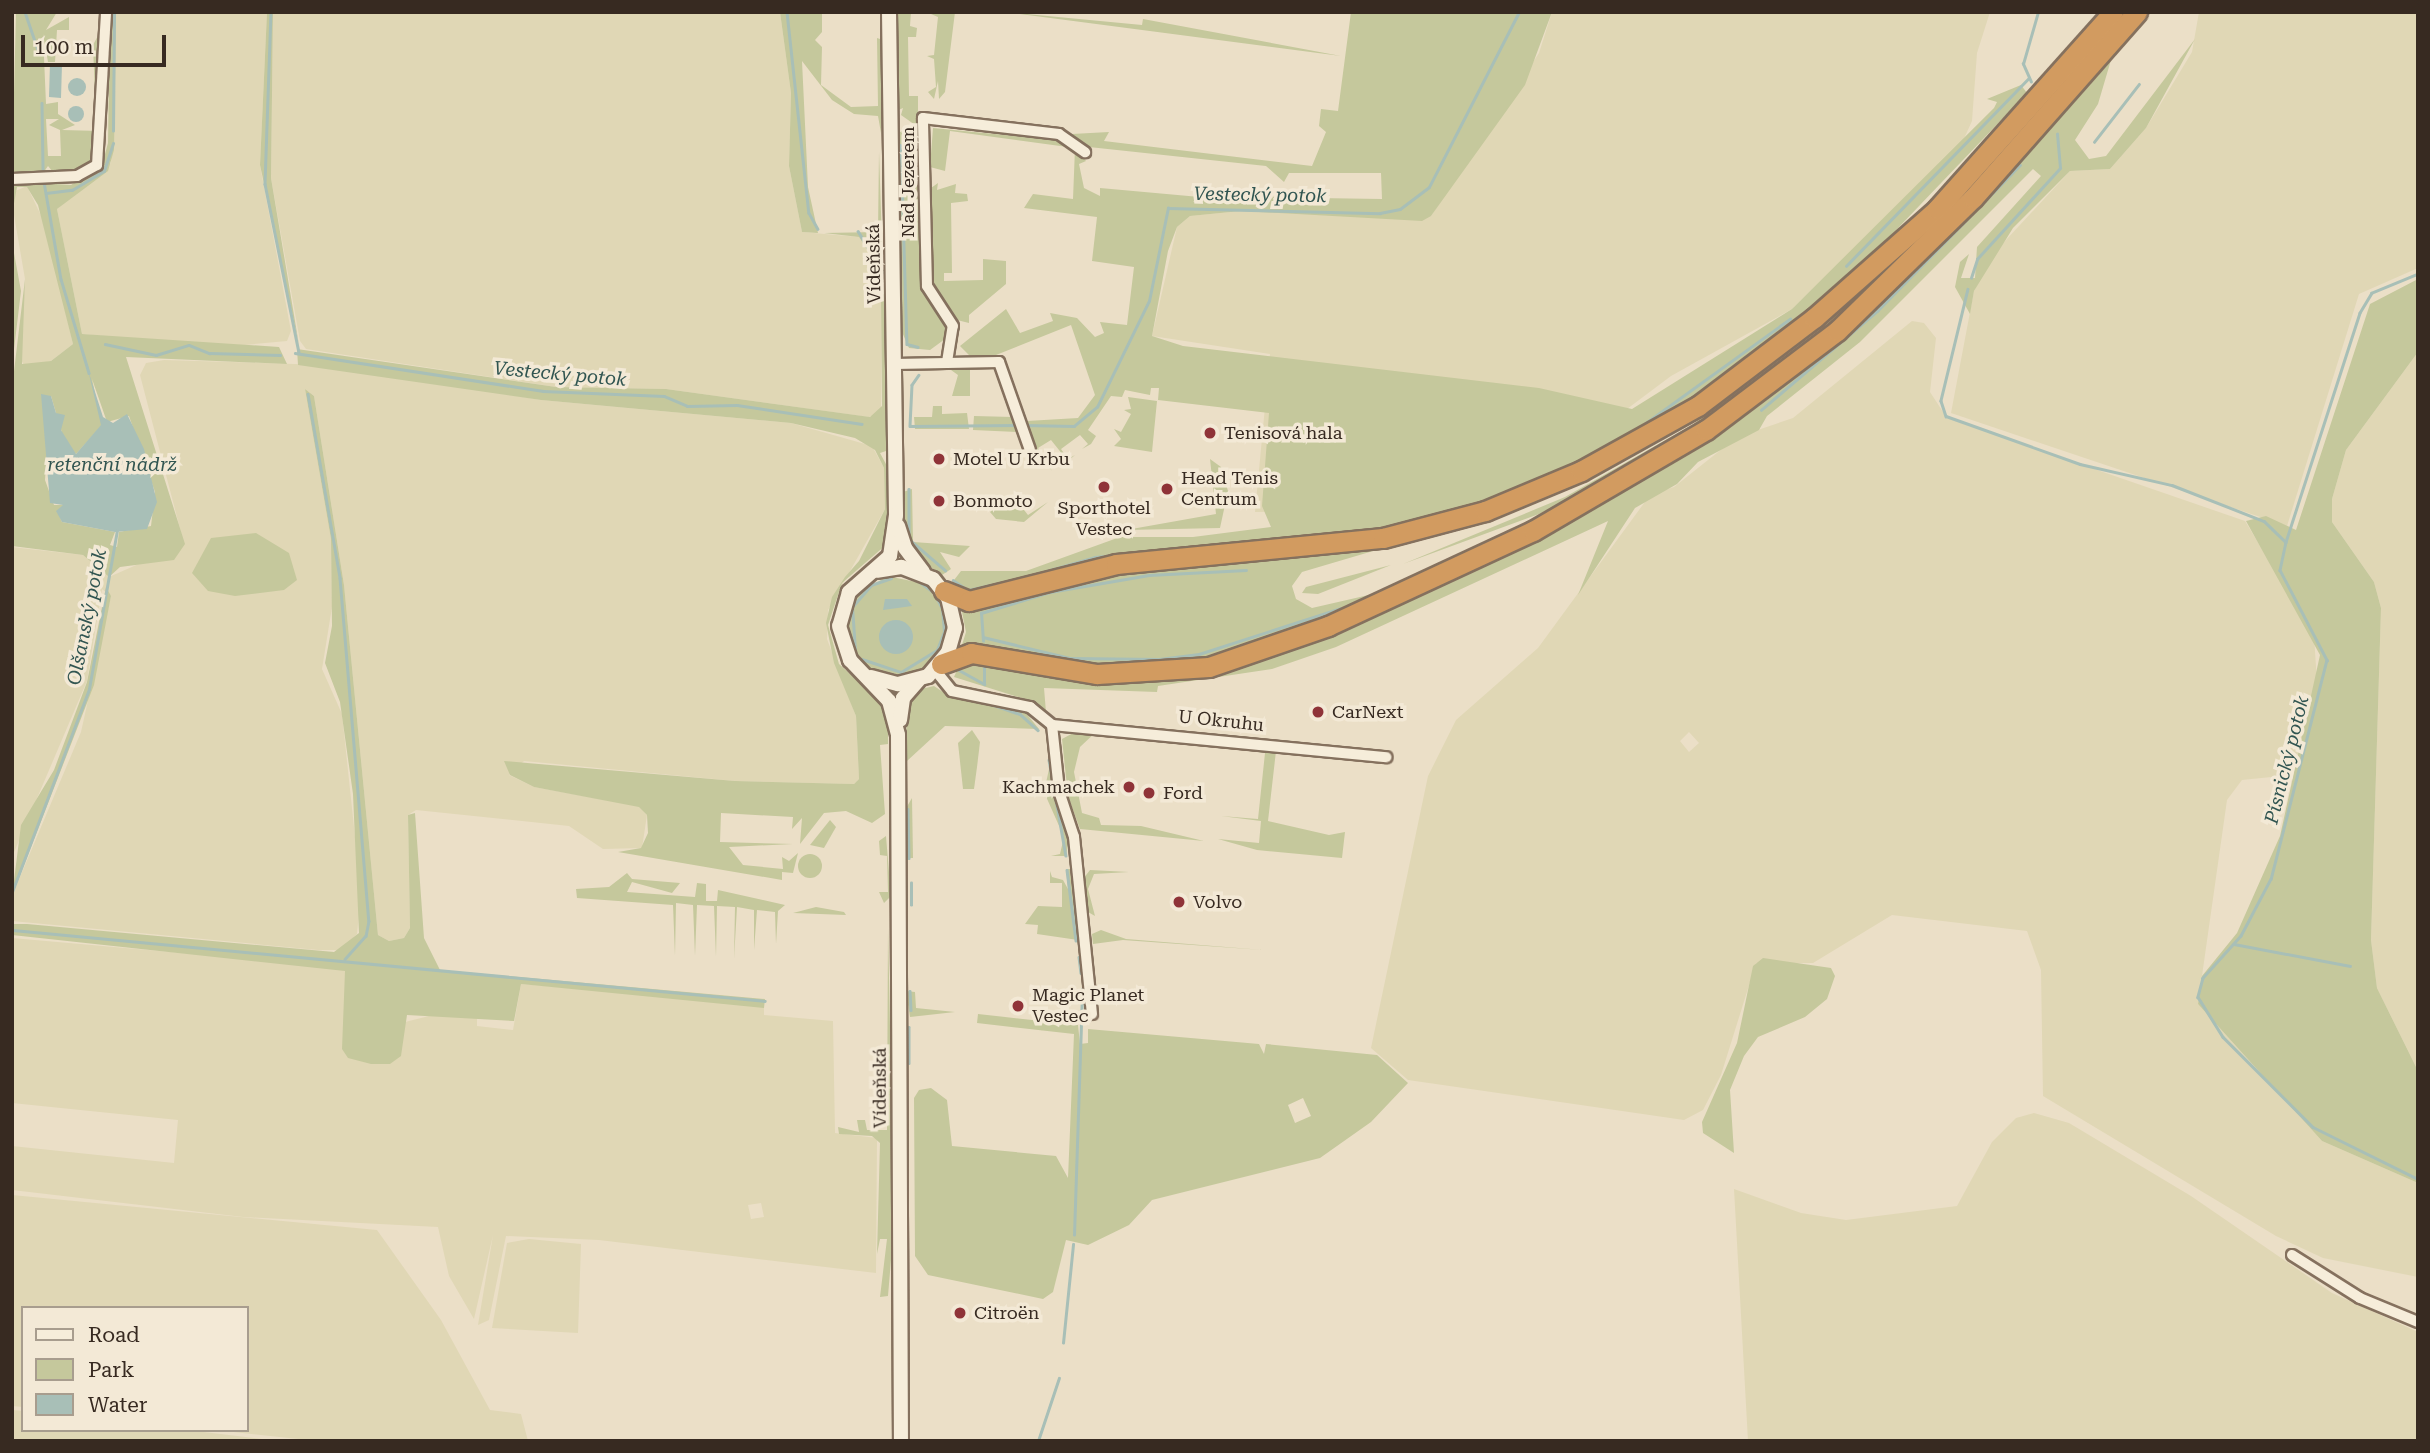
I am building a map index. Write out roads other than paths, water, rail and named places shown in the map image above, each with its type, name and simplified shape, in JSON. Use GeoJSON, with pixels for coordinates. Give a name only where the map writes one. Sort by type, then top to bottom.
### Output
{"type":"FeatureCollection","features":[{"type":"Feature","properties":{"kind":"highway"},"geometry":{"type":"LineString","coordinates":[[944,591],[969,601],[1116,564],[1375,540],[1485,511],[1581,471],[1704,402],[1830,304],[1954,191],[2113,12]]}},
{"type":"Feature","properties":{"kind":"highway"},"geometry":{"type":"LineString","coordinates":[[938,667],[971,653],[1097,674],[1209,667],[1328,626],[1533,531],[1696,437],[1837,331],[1973,198],[2137,12]]}},
{"type":"Feature","properties":{"kind":"main road","name":"Vídeňská"},"geometry":{"type":"LineString","coordinates":[[889,12],[896,515],[892,552],[873,573],[849,592],[839,621],[844,649],[889,701],[898,736]]}},
{"type":"Feature","properties":{"kind":"main road","name":"Vídeňská"},"geometry":{"type":"LineString","coordinates":[[896,515],[905,548],[944,591]]}},
{"type":"Feature","properties":{"kind":"main road"},"geometry":{"type":"LineString","coordinates":[[873,573],[901,566],[927,575]]}},
{"type":"Feature","properties":{"kind":"main road"},"geometry":{"type":"LineString","coordinates":[[938,667],[955,628],[944,591]]}},
{"type":"Feature","properties":{"kind":"main road","name":"Vídeňská"},"geometry":{"type":"LineString","coordinates":[[901,1441],[898,736],[903,698],[921,679],[938,667]]}},
{"type":"Feature","properties":{"kind":"main road","name":"Vídeňská"},"geometry":{"type":"LineString","coordinates":[[866,675],[891,684],[921,679]]}},
{"type":"Feature","properties":{"kind":"street"},"geometry":{"type":"LineString","coordinates":[[12,179],[77,176],[97,165],[106,12]]}},
{"type":"Feature","properties":{"kind":"street","name":"Nad Jezerem"},"geometry":{"type":"LineString","coordinates":[[947,362],[953,326],[928,286],[923,118],[1059,134],[1085,152]]}},
{"type":"Feature","properties":{"kind":"street"},"geometry":{"type":"LineString","coordinates":[[895,364],[999,362],[1021,418],[1030,450]]}},
{"type":"Feature","properties":{"kind":"street","name":"U Okruhu"},"geometry":{"type":"LineString","coordinates":[[938,667],[952,691],[1025,705],[1052,724],[1385,757]]}},
{"type":"Feature","properties":{"kind":"street"},"geometry":{"type":"LineString","coordinates":[[1052,724],[1059,791],[1074,837],[1092,1014]]}},
{"type":"Feature","properties":{"kind":"street"},"geometry":{"type":"LineString","coordinates":[[2292,1255],[2360,1298],[2418,1322]]}},
{"type":"Feature","properties":{"kind":"water"},"geometry":{"type":"Polygon","coordinates":[[[50,63],[62,64],[61,98],[49,97],[50,63]]]}},
{"type":"Feature","properties":{"kind":"water"},"geometry":{"type":"Polygon","coordinates":[[[77,78],[83,81],[86,87],[83,93],[77,96],[71,93],[68,87],[71,81],[77,78]]]}},
{"type":"Feature","properties":{"kind":"water"},"geometry":{"type":"Polygon","coordinates":[[[73,106],[79,106],[84,114],[82,120],[73,122],[68,117],[68,111],[73,106]]]}},
{"type":"Feature","properties":{"kind":"water","name":"retenční nádrž"},"geometry":{"type":"Polygon","coordinates":[[[88,370],[103,417],[113,423],[127,414],[144,449],[157,502],[147,529],[115,532],[62,522],[56,511],[63,505],[50,503],[41,394],[51,396],[56,413],[65,415],[61,430],[76,454],[101,425],[88,370]]]}},
{"type":"Feature","properties":{"kind":"water"},"geometry":{"type":"Polygon","coordinates":[[[885,599],[907,599],[912,606],[883,610],[885,599]]]}},
{"type":"Feature","properties":{"kind":"water"},"geometry":{"type":"Polygon","coordinates":[[[896,620],[908,625],[913,637],[908,649],[896,654],[884,649],[879,637],[884,625],[896,620]]]}},
{"type":"Feature","properties":{"kind":"waterway","name":"Olšanský potok"},"geometry":{"type":"LineString","coordinates":[[25,12],[38,49]]}},
{"type":"Feature","properties":{"kind":"waterway"},"geometry":{"type":"LineString","coordinates":[[113,131],[114,12]]}},
{"type":"Feature","properties":{"kind":"waterway"},"geometry":{"type":"LineString","coordinates":[[271,12],[265,184],[299,352]]}},
{"type":"Feature","properties":{"kind":"waterway"},"geometry":{"type":"LineString","coordinates":[[787,12],[809,213],[818,229]]}},
{"type":"Feature","properties":{"kind":"waterway","name":"Vestecký potok"},"geometry":{"type":"LineString","coordinates":[[1024,425],[1074,426],[1097,407],[1149,301],[1168,208],[1380,213],[1400,209],[1429,187],[1519,12]]}},
{"type":"Feature","properties":{"kind":"waterway"},"geometry":{"type":"LineString","coordinates":[[2031,82],[2023,64],[2038,12]]}},
{"type":"Feature","properties":{"kind":"waterway"},"geometry":{"type":"LineString","coordinates":[[1846,266],[2029,78]]}},
{"type":"Feature","properties":{"kind":"waterway"},"geometry":{"type":"LineString","coordinates":[[2094,142],[2139,84]]}},
{"type":"Feature","properties":{"kind":"waterway","name":"Olšanský potok"},"geometry":{"type":"LineString","coordinates":[[42,103],[43,169]]}},
{"type":"Feature","properties":{"kind":"waterway"},"geometry":{"type":"LineString","coordinates":[[1971,278],[1977,259],[2060,168],[2057,134]]}},
{"type":"Feature","properties":{"kind":"waterway"},"geometry":{"type":"LineString","coordinates":[[46,193],[72,190],[104,171],[113,143]]}},
{"type":"Feature","properties":{"kind":"waterway"},"geometry":{"type":"LineString","coordinates":[[901,145],[907,344],[918,347]]}},
{"type":"Feature","properties":{"kind":"waterway"},"geometry":{"type":"LineString","coordinates":[[1761,410],[1877,311],[2020,165]]}},
{"type":"Feature","properties":{"kind":"waterway","name":"Olšanský potok"},"geometry":{"type":"LineString","coordinates":[[44,182],[61,279],[89,373]]}},
{"type":"Feature","properties":{"kind":"waterway"},"geometry":{"type":"LineString","coordinates":[[858,231],[883,272]]}},
{"type":"Feature","properties":{"kind":"waterway","name":"Písnický potok"},"geometry":{"type":"LineString","coordinates":[[2418,274],[2372,293],[2360,313],[2286,542],[2280,570],[2327,660],[2271,879],[2241,936],[2203,978],[2198,997],[2223,1037],[2313,1127],[2418,1179]]}},
{"type":"Feature","properties":{"kind":"waterway"},"geometry":{"type":"LineString","coordinates":[[1968,289],[1941,401],[1946,416],[2080,464],[2172,485],[2264,521],[2286,542]]}},
{"type":"Feature","properties":{"kind":"waterway"},"geometry":{"type":"LineString","coordinates":[[1640,427],[1790,319]]}},
{"type":"Feature","properties":{"kind":"waterway","name":"Vestecký potok"},"geometry":{"type":"LineString","coordinates":[[105,344],[156,355],[189,345],[209,353],[280,355]]}},
{"type":"Feature","properties":{"kind":"waterway","name":"Vestecký potok"},"geometry":{"type":"LineString","coordinates":[[295,353],[543,391],[664,396],[687,406],[737,405],[862,424]]}},
{"type":"Feature","properties":{"kind":"waterway","name":"Vestecký potok"},"geometry":{"type":"LineString","coordinates":[[919,375],[912,385],[910,426],[1017,425]]}},
{"type":"Feature","properties":{"kind":"waterway"},"geometry":{"type":"LineString","coordinates":[[308,394],[340,578],[369,921],[366,936],[345,959]]}},
{"type":"Feature","properties":{"kind":"waterway"},"geometry":{"type":"LineString","coordinates":[[909,489],[909,539],[945,570]]}},
{"type":"Feature","properties":{"kind":"waterway","name":"Olšanský potok"},"geometry":{"type":"LineString","coordinates":[[12,892],[89,689],[117,530]]}},
{"type":"Feature","properties":{"kind":"waterway"},"geometry":{"type":"LineString","coordinates":[[1015,580],[1095,557],[1214,545]]}},
{"type":"Feature","properties":{"kind":"waterway"},"geometry":{"type":"LineString","coordinates":[[983,641],[981,613],[1050,592],[1149,575],[1246,570]]}},
{"type":"Feature","properties":{"kind":"waterway"},"geometry":{"type":"LineString","coordinates":[[855,650],[852,607],[871,585],[891,578]]}},
{"type":"Feature","properties":{"kind":"waterway"},"geometry":{"type":"LineString","coordinates":[[862,659],[901,672],[937,650],[944,632],[942,609],[934,593],[916,580]]}},
{"type":"Feature","properties":{"kind":"waterway"},"geometry":{"type":"LineString","coordinates":[[953,580],[968,590],[1008,581]]}},
{"type":"Feature","properties":{"kind":"waterway"},"geometry":{"type":"LineString","coordinates":[[983,637],[1070,658],[1159,659],[1199,654],[1341,608]]}},
{"type":"Feature","properties":{"kind":"waterway"},"geometry":{"type":"LineString","coordinates":[[959,670],[984,684],[984,665]]}},
{"type":"Feature","properties":{"kind":"waterway"},"geometry":{"type":"LineString","coordinates":[[985,702],[1020,714],[1038,730]]}},
{"type":"Feature","properties":{"kind":"waterway"},"geometry":{"type":"LineString","coordinates":[[1049,760],[1066,856]]}},
{"type":"Feature","properties":{"kind":"waterway"},"geometry":{"type":"LineString","coordinates":[[908,809],[909,858]]}},
{"type":"Feature","properties":{"kind":"waterway"},"geometry":{"type":"LineString","coordinates":[[1067,870],[1076,940]]}},
{"type":"Feature","properties":{"kind":"waterway"},"geometry":{"type":"LineString","coordinates":[[911,883],[911,905]]}},
{"type":"Feature","properties":{"kind":"waterway"},"geometry":{"type":"LineString","coordinates":[[13,930],[765,1001]]}},
{"type":"Feature","properties":{"kind":"waterway"},"geometry":{"type":"LineString","coordinates":[[2234,944],[2350,966]]}},
{"type":"Feature","properties":{"kind":"waterway"},"geometry":{"type":"LineString","coordinates":[[1079,957],[1081,973]]}},
{"type":"Feature","properties":{"kind":"waterway"},"geometry":{"type":"LineString","coordinates":[[1074,1235],[1082,989]]}},
{"type":"Feature","properties":{"kind":"waterway"},"geometry":{"type":"LineString","coordinates":[[910,991],[911,1010]]}},
{"type":"Feature","properties":{"kind":"waterway"},"geometry":{"type":"LineString","coordinates":[[909,1027],[909,1063]]}},
{"type":"Feature","properties":{"kind":"waterway"},"geometry":{"type":"LineString","coordinates":[[1063,1343],[1073,1245]]}},
{"type":"Feature","properties":{"kind":"waterway"},"geometry":{"type":"LineString","coordinates":[[1038,1441],[1059,1378]]}},
{"type":"Feature","properties":{"kind":"place","name":"Tenisová hala"},"geometry":{"type":"Point","coordinates":[1210,433]}},
{"type":"Feature","properties":{"kind":"place","name":"Motel U Krbu"},"geometry":{"type":"Point","coordinates":[939,459]}},
{"type":"Feature","properties":{"kind":"place","name":"Sporthotel Vestec"},"geometry":{"type":"Point","coordinates":[1104,487]}},
{"type":"Feature","properties":{"kind":"place","name":"Head Tenis Centrum"},"geometry":{"type":"Point","coordinates":[1167,489]}},
{"type":"Feature","properties":{"kind":"place","name":"Bonmoto"},"geometry":{"type":"Point","coordinates":[939,501]}},
{"type":"Feature","properties":{"kind":"place","name":"CarNext"},"geometry":{"type":"Point","coordinates":[1318,712]}},
{"type":"Feature","properties":{"kind":"place","name":"Kachmachek"},"geometry":{"type":"Point","coordinates":[1129,787]}},
{"type":"Feature","properties":{"kind":"place","name":"Ford"},"geometry":{"type":"Point","coordinates":[1149,793]}},
{"type":"Feature","properties":{"kind":"place","name":"Volvo"},"geometry":{"type":"Point","coordinates":[1179,902]}},
{"type":"Feature","properties":{"kind":"place","name":"Magic Planet Vestec"},"geometry":{"type":"Point","coordinates":[1018,1006]}},
{"type":"Feature","properties":{"kind":"place","name":"Citroën"},"geometry":{"type":"Point","coordinates":[960,1313]}}]}
